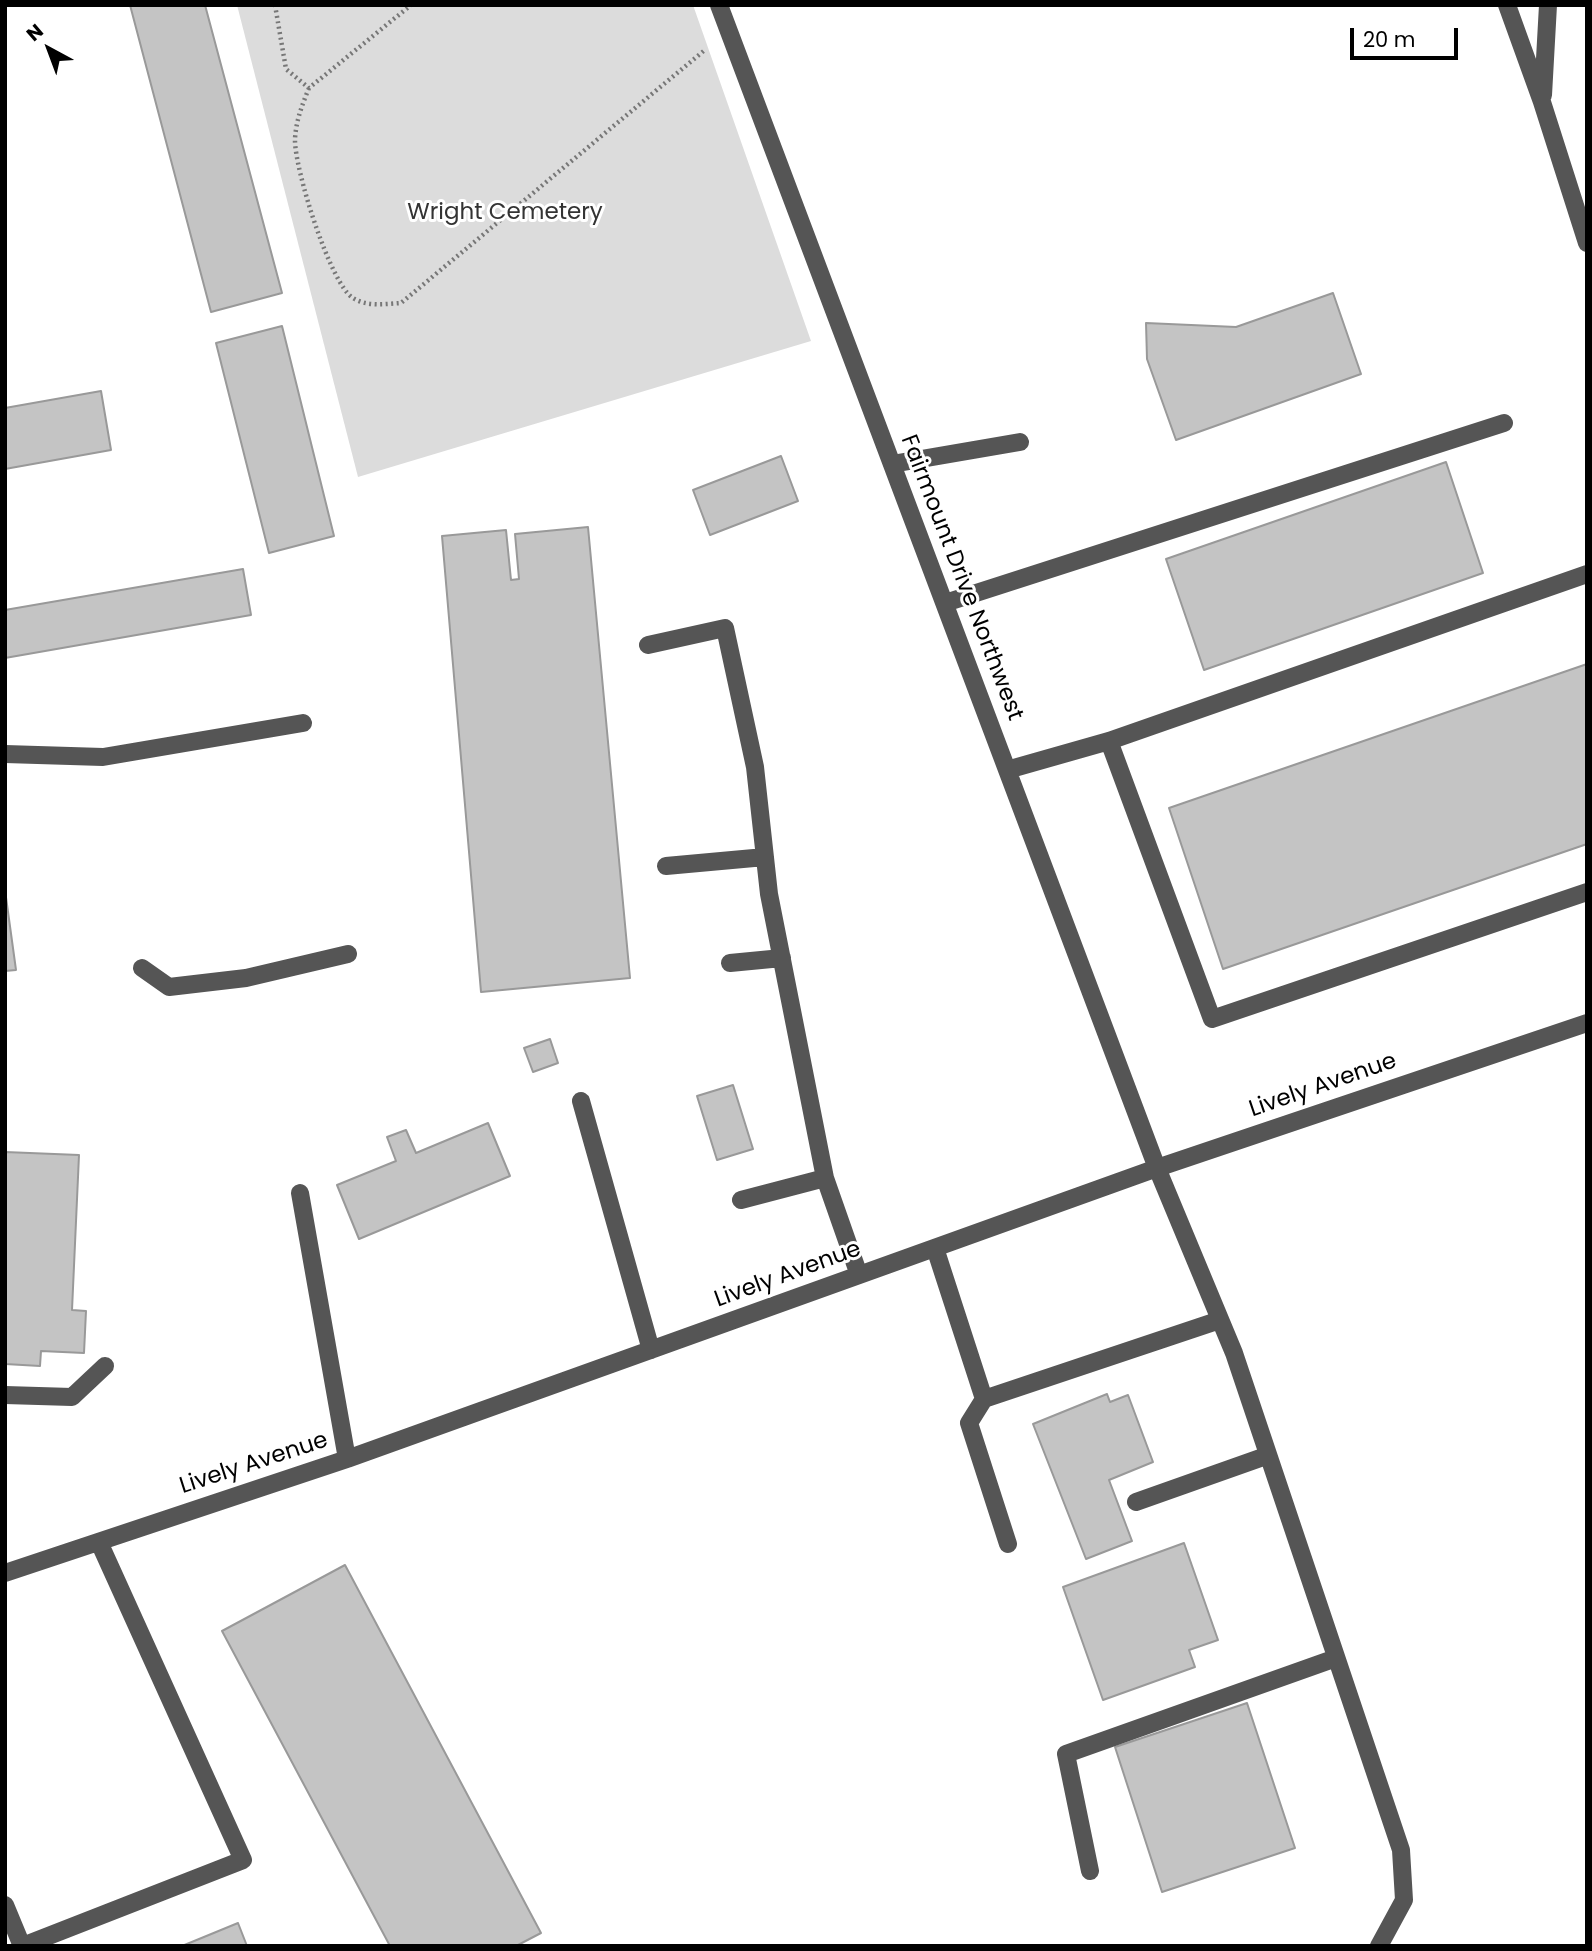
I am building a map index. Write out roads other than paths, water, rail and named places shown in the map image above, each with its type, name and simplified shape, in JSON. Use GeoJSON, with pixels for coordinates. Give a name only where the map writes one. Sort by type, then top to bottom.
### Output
{"type":"FeatureCollection","features":[{"type":"Feature","properties":{"kind":"street","name":"Fairmount Drive Northwest"},"geometry":{"type":"LineString","coordinates":[[719,5],[1157,1168],[1234,1353],[1266,1456],[1401,1850],[1404,1900],[1379,1946]]}},
{"type":"Feature","properties":{"kind":"street"},"geometry":{"type":"LineString","coordinates":[[1507,5],[1542,102],[1587,243]]}},
{"type":"Feature","properties":{"kind":"street"},"geometry":{"type":"LineString","coordinates":[[1542,102],[1548,5]]}},
{"type":"Feature","properties":{"kind":"street"},"geometry":{"type":"LineString","coordinates":[[945,603],[1504,423]]}},
{"type":"Feature","properties":{"kind":"street"},"geometry":{"type":"LineString","coordinates":[[892,464],[1020,442]]}},
{"type":"Feature","properties":{"kind":"street"},"geometry":{"type":"LineString","coordinates":[[1007,770],[1109,741],[1587,574]]}},
{"type":"Feature","properties":{"kind":"street"},"geometry":{"type":"LineString","coordinates":[[648,645],[725,628],[755,768],[765,857],[782,958],[825,1178],[859,1275]]}},
{"type":"Feature","properties":{"kind":"street"},"geometry":{"type":"LineString","coordinates":[[5,754],[103,757],[303,723]]}},
{"type":"Feature","properties":{"kind":"street"},"geometry":{"type":"LineString","coordinates":[[1109,741],[1212,1019],[1587,892]]}},
{"type":"Feature","properties":{"kind":"street"},"geometry":{"type":"LineString","coordinates":[[666,866],[765,857]]}},
{"type":"Feature","properties":{"kind":"street"},"geometry":{"type":"LineString","coordinates":[[142,968],[169,987],[246,978],[348,954]]}},
{"type":"Feature","properties":{"kind":"street"},"geometry":{"type":"LineString","coordinates":[[730,963],[782,958]]}},
{"type":"Feature","properties":{"kind":"street","name":"Lively Avenue"},"geometry":{"type":"LineString","coordinates":[[7,1567],[99,1542],[347,1459],[1157,1168],[1587,1023]]}},
{"type":"Feature","properties":{"kind":"street"},"geometry":{"type":"LineString","coordinates":[[581,1101],[651,1350]]}},
{"type":"Feature","properties":{"kind":"street"},"geometry":{"type":"LineString","coordinates":[[741,1200],[825,1178]]}},
{"type":"Feature","properties":{"kind":"street"},"geometry":{"type":"LineString","coordinates":[[300,1193],[347,1459]]}},
{"type":"Feature","properties":{"kind":"street"},"geometry":{"type":"LineString","coordinates":[[934,1248],[984,1399]]}},
{"type":"Feature","properties":{"kind":"street"},"geometry":{"type":"LineString","coordinates":[[1008,1544],[969,1423],[984,1399],[1220,1320]]}},
{"type":"Feature","properties":{"kind":"street"},"geometry":{"type":"LineString","coordinates":[[5,1395],[72,1397],[105,1366]]}},
{"type":"Feature","properties":{"kind":"street"},"geometry":{"type":"LineString","coordinates":[[1136,1502],[1266,1456]]}},
{"type":"Feature","properties":{"kind":"street"},"geometry":{"type":"LineString","coordinates":[[5,1905],[22,1946],[243,1860],[99,1542]]}},
{"type":"Feature","properties":{"kind":"street"},"geometry":{"type":"LineString","coordinates":[[1090,1871],[1066,1754],[1336,1658]]}},
{"type":"Feature","properties":{"kind":"park label","name":"Wright Cemetery"},"geometry":{"type":"Point","coordinates":[505,213]}}]}
